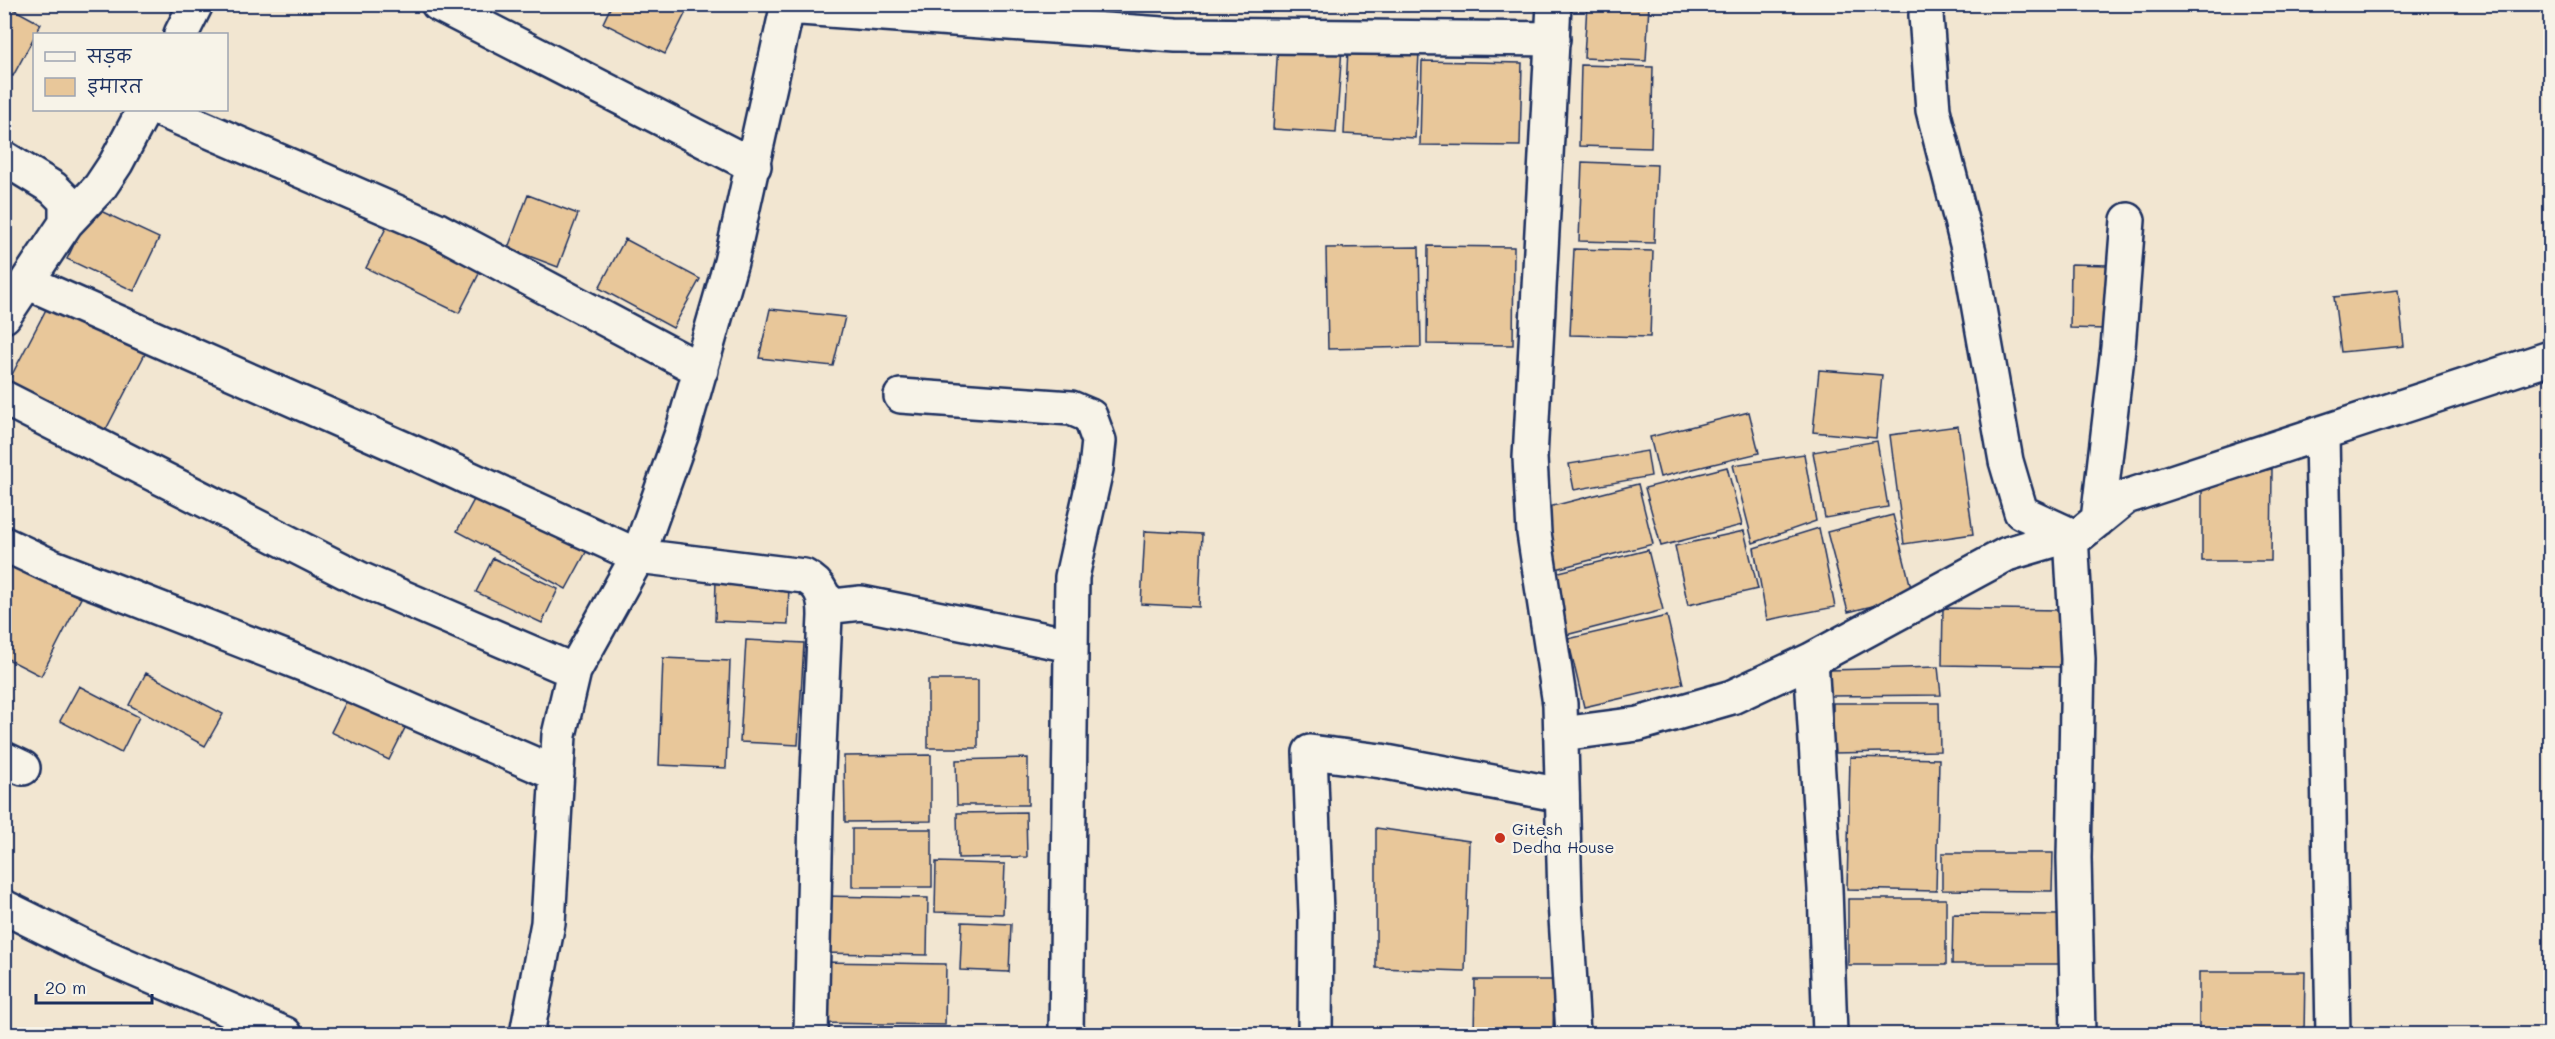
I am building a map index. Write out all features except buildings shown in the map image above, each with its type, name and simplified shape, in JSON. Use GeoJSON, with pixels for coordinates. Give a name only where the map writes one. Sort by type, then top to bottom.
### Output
{"type":"FeatureCollection","features":[{"type":"Feature","properties":{"kind":"street"},"geometry":{"type":"LineString","coordinates":[[182,33],[196,4]]}},
{"type":"Feature","properties":{"kind":"street"},"geometry":{"type":"LineString","coordinates":[[438,4],[754,166]]}},
{"type":"Feature","properties":{"kind":"street"},"geometry":{"type":"LineString","coordinates":[[1554,4],[1530,458],[1534,533],[1560,704],[1573,1035]]}},
{"type":"Feature","properties":{"kind":"street"},"geometry":{"type":"LineString","coordinates":[[1929,4],[1926,15],[1933,110],[1969,252],[2006,461],[2021,512],[2085,528]]}},
{"type":"Feature","properties":{"kind":"street"},"geometry":{"type":"LineString","coordinates":[[527,1035],[548,923],[559,735],[574,671],[638,556],[682,433],[701,370],[754,166],[787,6],[1176,35],[1553,39]]}},
{"type":"Feature","properties":{"kind":"street"},"geometry":{"type":"LineString","coordinates":[[4,315],[66,223],[100,187],[116,163],[143,111]]}},
{"type":"Feature","properties":{"kind":"street"},"geometry":{"type":"LineString","coordinates":[[163,111],[438,230],[701,370]]}},
{"type":"Feature","properties":{"kind":"street"},"geometry":{"type":"LineString","coordinates":[[4,158],[53,188],[66,201],[66,223]]}},
{"type":"Feature","properties":{"kind":"street"},"geometry":{"type":"LineString","coordinates":[[2078,1035],[2074,858],[2078,659],[2085,528],[2118,348],[2128,220]]}},
{"type":"Feature","properties":{"kind":"street"},"geometry":{"type":"LineString","coordinates":[[27,282],[423,457],[638,556],[804,576],[816,582],[825,598],[834,606],[861,603],[1071,645]]}},
{"type":"Feature","properties":{"kind":"street"},"geometry":{"type":"LineString","coordinates":[[1561,734],[1638,724],[1732,697],[1811,660],[2007,554],[2085,528],[2126,498],[2550,358]]}},
{"type":"Feature","properties":{"kind":"street"},"geometry":{"type":"LineString","coordinates":[[901,396],[1071,408],[1090,416],[1099,441],[1072,577],[1066,1035]]}},
{"type":"Feature","properties":{"kind":"street"},"geometry":{"type":"LineString","coordinates":[[4,398],[360,579],[574,671]]}},
{"type":"Feature","properties":{"kind":"street"},"geometry":{"type":"LineString","coordinates":[[2322,434],[2334,976],[2333,1035]]}},
{"type":"Feature","properties":{"kind":"street"},"geometry":{"type":"LineString","coordinates":[[4,544],[51,567],[315,669],[557,774]]}},
{"type":"Feature","properties":{"kind":"street"},"geometry":{"type":"LineString","coordinates":[[811,1035],[825,598]]}},
{"type":"Feature","properties":{"kind":"street"},"geometry":{"type":"LineString","coordinates":[[1811,660],[1825,890],[1830,1035]]}},
{"type":"Feature","properties":{"kind":"street"},"geometry":{"type":"LineString","coordinates":[[1315,1035],[1316,913],[1310,752],[1382,761],[1562,795]]}},
{"type":"Feature","properties":{"kind":"street"},"geometry":{"type":"LineString","coordinates":[[4,908],[99,954],[285,1035]]}},
{"type":"Feature","properties":{"kind":"place","name":"Gitesh Dedha House"},"geometry":{"type":"Point","coordinates":[1500,838]}}]}
